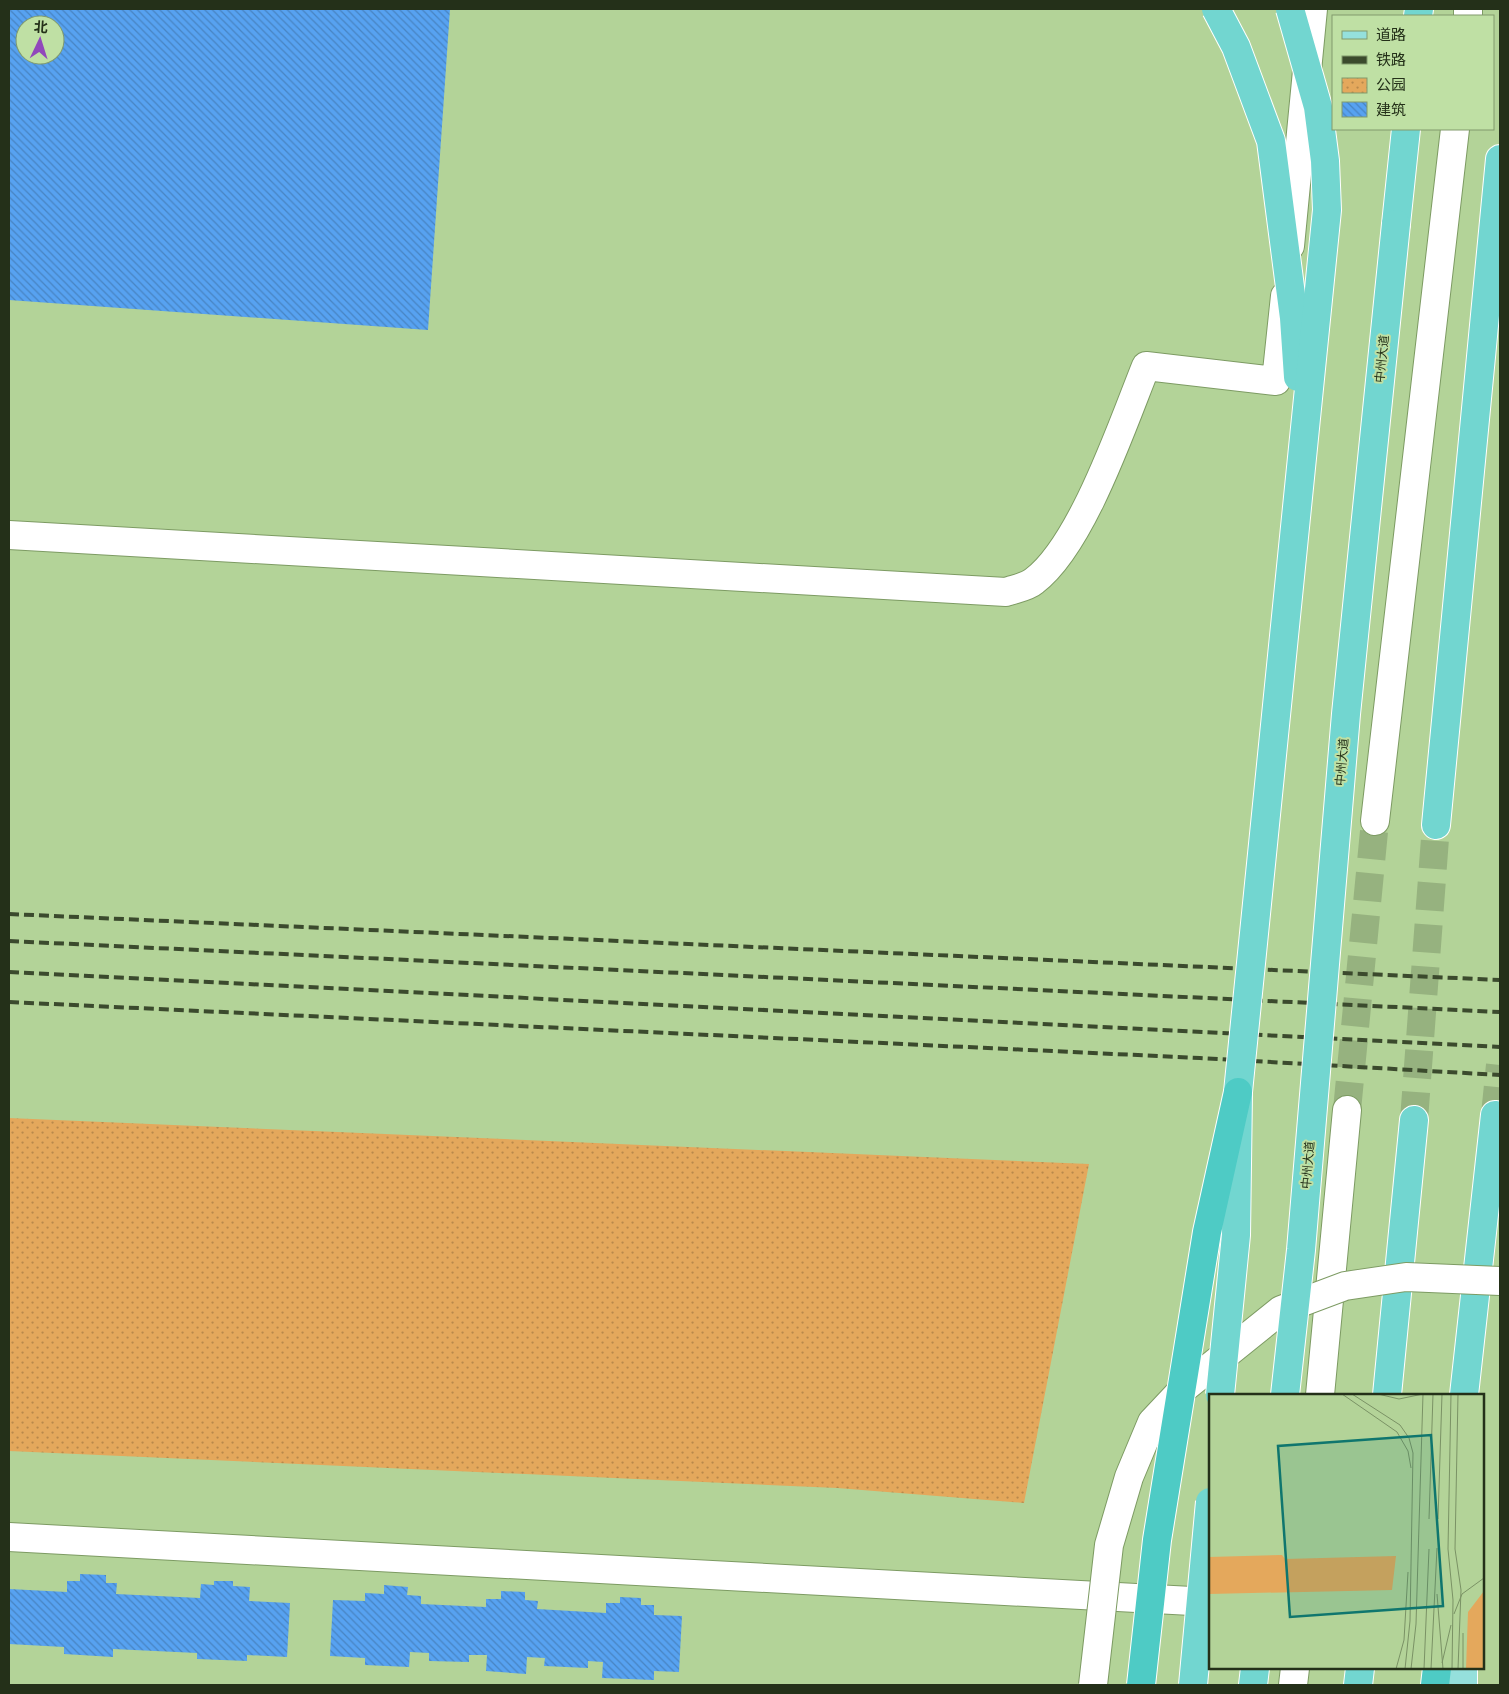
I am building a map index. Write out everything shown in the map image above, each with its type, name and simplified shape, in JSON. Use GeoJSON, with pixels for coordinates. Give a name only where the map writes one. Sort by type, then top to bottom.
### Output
{"type":"FeatureCollection","features":[{"type":"Feature","properties":{"kind":"highway"},"geometry":{"type":"LineString","coordinates":[[1216,9],[1236,47],[1271,141],[1297,357],[1299,478]]}},
{"type":"Feature","properties":{"kind":"highway"},"geometry":{"type":"LineString","coordinates":[[1220,1394],[1236,1235],[1238,1092],[1327,210],[1325,161],[1318,107],[1290,9]]}},
{"type":"Feature","properties":{"kind":"highway","name":"中州大道"},"geometry":{"type":"LineString","coordinates":[[1285,1394],[1301,1250],[1346,714],[1406,130]]}},
{"type":"Feature","properties":{"kind":"highway"},"geometry":{"type":"LineString","coordinates":[[1436,826],[1500,159]]}},
{"type":"Feature","properties":{"kind":"highway"},"geometry":{"type":"LineString","coordinates":[[1141,1685],[1158,1530],[1207,1232],[1238,1092]]}},
{"type":"Feature","properties":{"kind":"highway"},"geometry":{"type":"LineString","coordinates":[[1464,1394],[1495,1114]]}},
{"type":"Feature","properties":{"kind":"highway"},"geometry":{"type":"LineString","coordinates":[[1387,1394],[1414,1120]]}},
{"type":"Feature","properties":{"kind":"highway"},"geometry":{"type":"LineString","coordinates":[[1193,1685],[1209,1513]]}},
{"type":"Feature","properties":{"kind":"highway"},"geometry":{"type":"LineString","coordinates":[[1253,1685],[1255,1669]]}},
{"type":"Feature","properties":{"kind":"highway"},"geometry":{"type":"LineString","coordinates":[[1358,1685],[1360,1669]]}},
{"type":"Feature","properties":{"kind":"highway"},"geometry":{"type":"LineString","coordinates":[[1435,1685],[1437,1669]]}},
{"type":"Feature","properties":{"kind":"main road"},"geometry":{"type":"LineString","coordinates":[[1463,1669],[1464,1685]]}},
{"type":"Feature","properties":{"kind":"street"},"geometry":{"type":"LineString","coordinates":[[9,535],[1006,592],[1034,582],[1056,558],[1079,522],[1099,480],[1146,366],[1276,381],[1313,9]]}},
{"type":"Feature","properties":{"kind":"street"},"geometry":{"type":"LineString","coordinates":[[1375,821],[1455,130]]}},
{"type":"Feature","properties":{"kind":"street"},"geometry":{"type":"LineString","coordinates":[[1320,1394],[1347,1110]]}},
{"type":"Feature","properties":{"kind":"street"},"geometry":{"type":"LineString","coordinates":[[1093,1685],[1109,1545],[1129,1477],[1152,1422],[1184,1388],[1281,1310],[1345,1286],[1406,1277],[1500,1281]]}},
{"type":"Feature","properties":{"kind":"street"},"geometry":{"type":"LineString","coordinates":[[9,1536],[1209,1602]]}},
{"type":"Feature","properties":{"kind":"street"},"geometry":{"type":"LineString","coordinates":[[1293,1685],[1295,1669]]}},
{"type":"Feature","properties":{"kind":"green space"},"geometry":{"type":"Polygon","coordinates":[[[9,1118],[1089,1164],[1024,1503],[837,1488],[9,1451],[9,1118]]]}},
{"type":"Feature","properties":{"kind":"building"},"geometry":{"type":"Polygon","coordinates":[[[9,9],[450,9],[428,330],[9,300],[9,9]]]}},
{"type":"Feature","properties":{"kind":"building"},"geometry":{"type":"Polygon","coordinates":[[[80,1574],[106,1575],[106,1583],[117,1583],[116,1594],[200,1598],[201,1584],[214,1585],[214,1581],[233,1581],[233,1586],[250,1587],[249,1601],[290,1603],[287,1657],[247,1655],[247,1661],[197,1659],[197,1653],[113,1649],[113,1657],[64,1654],[64,1647],[9,1644],[9,1589],[67,1592],[67,1581],[80,1581],[80,1574]]]}},
{"type":"Feature","properties":{"kind":"building"},"geometry":{"type":"Polygon","coordinates":[[[384,1585],[408,1587],[407,1595],[421,1596],[421,1604],[486,1607],[486,1599],[501,1599],[501,1591],[525,1592],[525,1600],[538,1601],[537,1609],[606,1613],[606,1603],[620,1603],[620,1597],[641,1598],[641,1605],[654,1605],[654,1615],[682,1616],[679,1672],[654,1671],[654,1680],[602,1678],[603,1662],[588,1661],[588,1668],[544,1666],[545,1658],[527,1657],[526,1674],[486,1671],[487,1655],[469,1655],[469,1662],[429,1661],[429,1653],[410,1652],[409,1667],[365,1665],[365,1658],[330,1656],[333,1600],[365,1601],[365,1593],[384,1594],[384,1585]]]}},
{"type":"Feature","properties":{"kind":"tunnel"},"geometry":{"type":"LineString","coordinates":[[1347,1110],[1375,821]]}},
{"type":"Feature","properties":{"kind":"tunnel"},"geometry":{"type":"LineString","coordinates":[[1414,1120],[1436,825]]}},
{"type":"Feature","properties":{"kind":"tunnel"},"geometry":{"type":"LineString","coordinates":[[1495,1115],[1500,1065]]}},
{"type":"Feature","properties":{"kind":"railway"},"geometry":{"type":"LineString","coordinates":[[9,914],[1500,980]]}},
{"type":"Feature","properties":{"kind":"railway"},"geometry":{"type":"LineString","coordinates":[[9,941],[1500,1012]]}},
{"type":"Feature","properties":{"kind":"railway"},"geometry":{"type":"LineString","coordinates":[[9,972],[1500,1047]]}},
{"type":"Feature","properties":{"kind":"railway"},"geometry":{"type":"LineString","coordinates":[[9,1002],[1200,1058],[1500,1075]]}}]}
